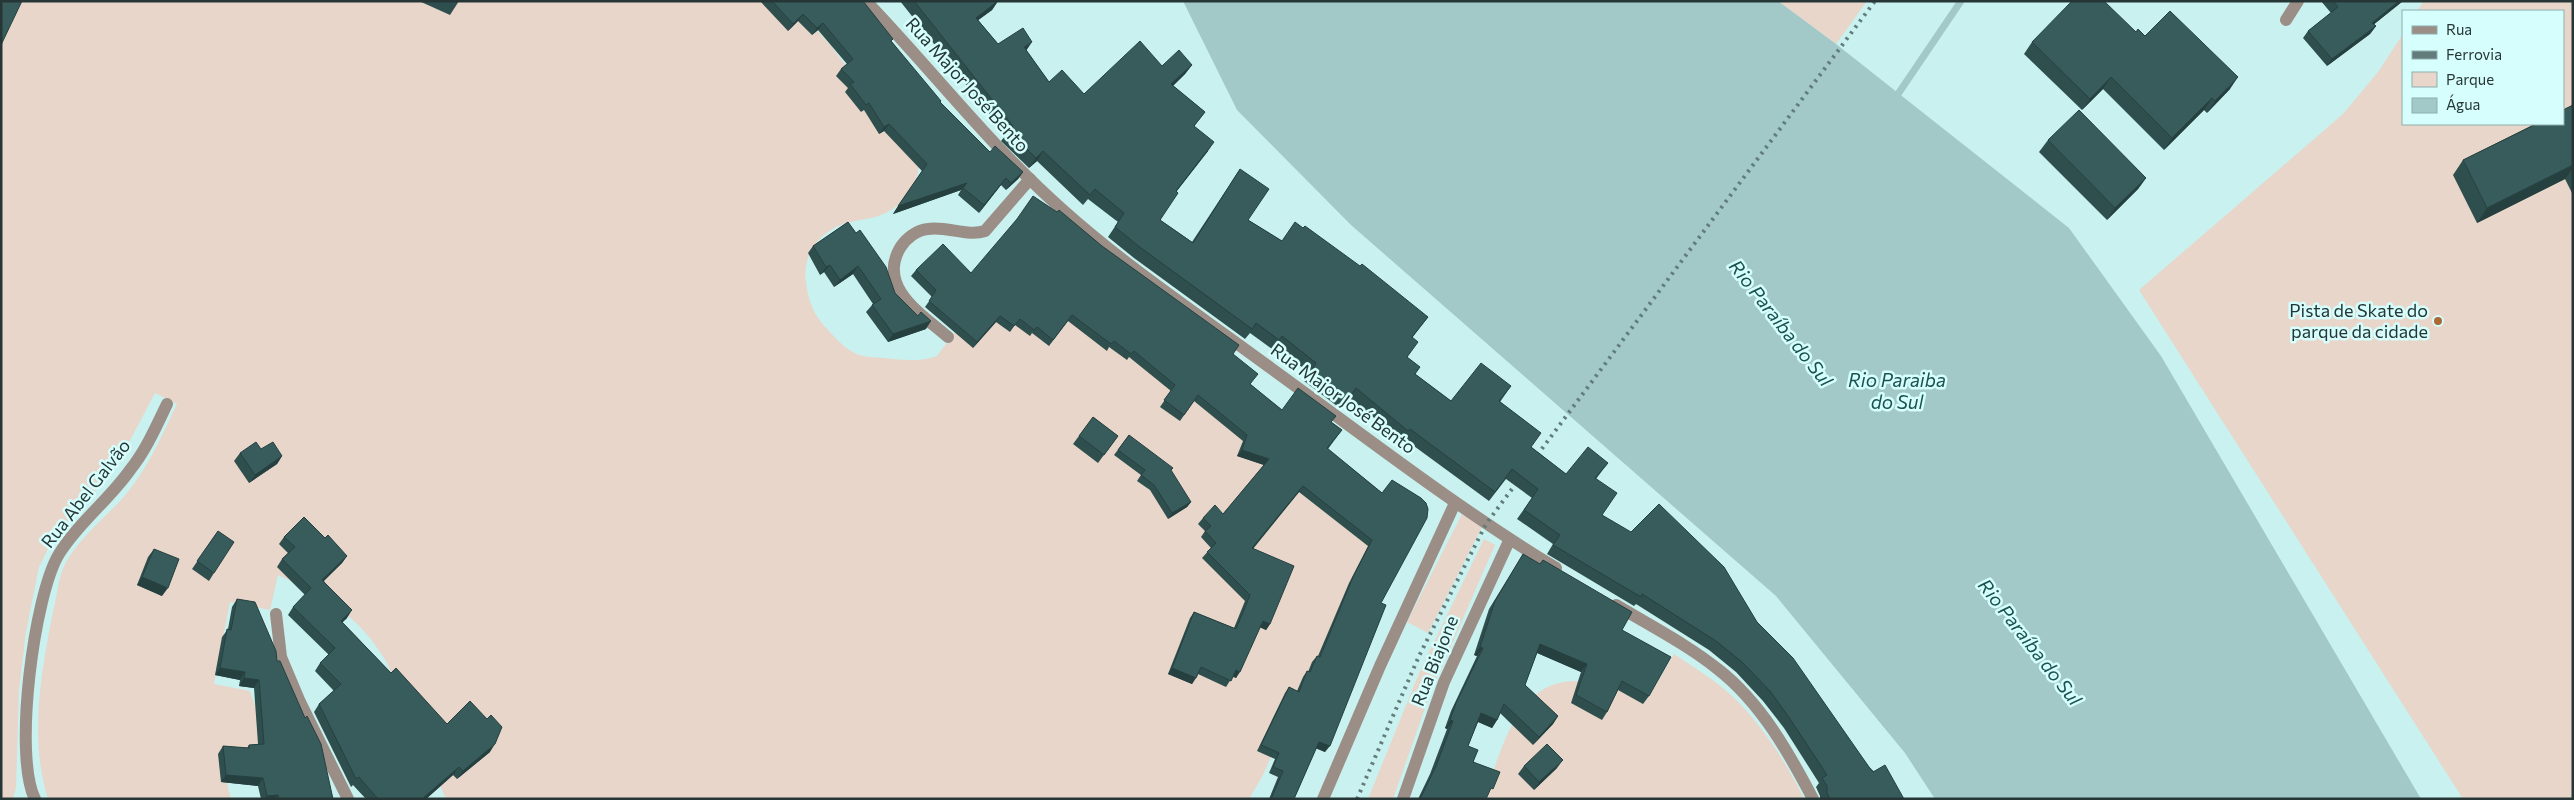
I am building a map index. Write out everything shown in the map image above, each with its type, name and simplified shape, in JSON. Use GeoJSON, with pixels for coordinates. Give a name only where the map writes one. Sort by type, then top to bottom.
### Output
{"type":"FeatureCollection","features":[{"type":"Feature","properties":{"kind":"street","name":"Rua Major José Bento"},"geometry":{"type":"LineString","coordinates":[[866,1],[983,133],[1064,212],[1129,264],[1455,503],[1510,541],[1571,577]]}},
{"type":"Feature","properties":{"kind":"street"},"geometry":{"type":"LineString","coordinates":[[2286,20],[2298,1]]}},
{"type":"Feature","properties":{"kind":"street"},"geometry":{"type":"LineString","coordinates":[[948,337],[906,300],[898,289],[894,269],[900,250],[908,239],[922,230],[947,228],[976,233],[985,231],[1030,180]]}},
{"type":"Feature","properties":{"kind":"street","name":"Rua Abel Galvão"},"geometry":{"type":"LineString","coordinates":[[29,795],[26,734],[28,681],[50,572],[59,553],[74,534],[130,471],[149,442],[167,404]]}},
{"type":"Feature","properties":{"kind":"street"},"geometry":{"type":"LineString","coordinates":[[1323,799],[1380,666],[1455,503]]}},
{"type":"Feature","properties":{"kind":"street","name":"Rua Biajone"},"geometry":{"type":"LineString","coordinates":[[1402,799],[1444,682],[1510,541]]}},
{"type":"Feature","properties":{"kind":"street"},"geometry":{"type":"LineString","coordinates":[[1603,597],[1685,646],[1719,670],[1738,687],[1788,753],[1813,799]]}},
{"type":"Feature","properties":{"kind":"street"},"geometry":{"type":"LineString","coordinates":[[276,614],[281,658],[300,702],[348,799]]}},
{"type":"Feature","properties":{"kind":"green space"},"geometry":{"type":"Polygon","coordinates":[[[12,1],[791,1],[832,47],[919,165],[910,191],[899,204],[884,214],[843,224],[830,230],[813,248],[806,264],[807,289],[810,302],[819,320],[833,336],[852,351],[864,356],[920,360],[937,356],[1004,266],[1381,531],[1294,706],[1263,775],[1249,799],[446,799],[387,663],[376,646],[353,620],[327,600],[278,575],[270,610],[230,602],[214,684],[250,691],[271,749],[226,752],[228,787],[231,799],[48,799],[39,753],[39,706],[44,658],[61,575],[65,564],[78,544],[127,493],[155,450],[177,404],[155,393],[116,467],[53,539],[39,567],[26,632],[19,690],[16,787],[13,799],[1,799],[1,25],[12,1]]]}},
{"type":"Feature","properties":{"kind":"green space"},"geometry":{"type":"Polygon","coordinates":[[[1778,1],[1867,1],[1836,44],[1778,1]]]}},
{"type":"Feature","properties":{"kind":"green space"},"geometry":{"type":"Polygon","coordinates":[[[2424,1],[2573,1],[2573,799],[2463,799],[2139,290],[2343,114],[2378,72],[2402,36],[2402,125],[2564,125],[2564,10],[2418,10],[2424,1]]]}},
{"type":"Feature","properties":{"kind":"green space"},"geometry":{"type":"Polygon","coordinates":[[[1462,514],[1482,527],[1428,633],[1407,622],[1462,514]]]}},
{"type":"Feature","properties":{"kind":"green space"},"geometry":{"type":"Polygon","coordinates":[[[1484,539],[1495,545],[1430,694],[1393,799],[1368,799],[1420,671],[1484,539]]]}},
{"type":"Feature","properties":{"kind":"green space"},"geometry":{"type":"Polygon","coordinates":[[[1674,654],[1718,684],[1753,718],[1763,730],[1789,771],[1804,799],[1484,799],[1496,762],[1512,724],[1536,694],[1553,685],[1582,681],[1647,699],[1674,654]]]}},
{"type":"Feature","properties":{"kind":"water","name":"Rio Paraiba do Sul"},"geometry":{"type":"Polygon","coordinates":[[[1183,1],[1778,1],[1836,44],[2069,228],[2161,356],[2421,799],[1935,799],[1905,753],[1776,596],[1351,225],[1237,110],[1183,1]]]}},
{"type":"Feature","properties":{"kind":"building"},"geometry":{"type":"Polygon","coordinates":[[[1,1],[22,1],[1,45],[1,1]]]}},
{"type":"Feature","properties":{"kind":"building"},"geometry":{"type":"Polygon","coordinates":[[[772,1],[863,1],[893,39],[891,41],[940,102],[990,152],[995,146],[1023,172],[1011,183],[1006,178],[984,205],[963,188],[967,183],[898,206],[927,164],[889,124],[884,127],[869,103],[866,105],[850,84],[854,82],[841,69],[853,59],[823,23],[817,28],[803,14],[793,24],[772,1]]]}},
{"type":"Feature","properties":{"kind":"building"},"geometry":{"type":"Polygon","coordinates":[[[914,1],[998,1],[976,18],[998,44],[1023,28],[1032,42],[1024,47],[1049,82],[1062,70],[1084,94],[1140,41],[1162,66],[1179,50],[1192,65],[1171,84],[1205,112],[1194,126],[1214,142],[1176,191],[1178,193],[1160,220],[1193,243],[1240,169],[1269,189],[1248,220],[1282,241],[1295,222],[1303,228],[1305,226],[1360,266],[1362,264],[1428,317],[1412,337],[1418,342],[1407,357],[1420,367],[1415,374],[1451,401],[1481,363],[1511,386],[1499,401],[1541,433],[1531,447],[1566,474],[1588,447],[1608,463],[1595,478],[1617,493],[1602,515],[1631,532],[1659,504],[1724,567],[1757,622],[1793,658],[1869,767],[1873,772],[1885,765],[1904,799],[1830,799],[1827,793],[1827,786],[1822,778],[1827,775],[1770,691],[1743,663],[1716,641],[1642,594],[1641,597],[1553,545],[1560,535],[1524,510],[1538,489],[1512,469],[1495,492],[1410,429],[1408,431],[1356,388],[1348,399],[1311,372],[1316,363],[1282,336],[1279,340],[1256,323],[1252,329],[1141,248],[1115,227],[1124,213],[1095,189],[1090,195],[1043,151],[1036,158],[1008,131],[1013,126],[914,1]]]}},
{"type":"Feature","properties":{"kind":"building"},"geometry":{"type":"Polygon","coordinates":[[[2072,1],[2104,1],[2136,32],[2138,29],[2145,36],[2170,11],[2238,77],[2215,101],[2212,98],[2172,138],[2111,77],[2090,99],[2032,42],[2072,1]]]}},
{"type":"Feature","properties":{"kind":"building"},"geometry":{"type":"Polygon","coordinates":[[[2333,1],[2399,1],[2372,23],[2376,26],[2332,59],[2308,31],[2338,7],[2333,1]]]}},
{"type":"Feature","properties":{"kind":"building"},"geometry":{"type":"Polygon","coordinates":[[[2573,105],[2573,165],[2487,208],[2463,160],[2534,125],[2564,125],[2564,110],[2573,105]]]}},
{"type":"Feature","properties":{"kind":"building"},"geometry":{"type":"Polygon","coordinates":[[[2079,110],[2146,178],[2115,208],[2048,140],[2079,110]]]}},
{"type":"Feature","properties":{"kind":"building"},"geometry":{"type":"Polygon","coordinates":[[[1033,196],[1057,212],[1059,210],[1102,246],[1239,345],[1233,354],[1258,374],[1250,384],[1282,410],[1298,388],[1336,416],[1331,422],[1342,430],[1327,448],[1382,493],[1392,480],[1426,503],[1428,509],[1427,518],[1381,603],[1386,605],[1330,746],[1319,742],[1294,799],[1271,799],[1283,771],[1273,767],[1279,753],[1261,745],[1289,687],[1299,692],[1307,671],[1310,672],[1317,656],[1320,657],[1353,577],[1372,540],[1303,486],[1252,548],[1294,566],[1270,624],[1263,621],[1240,672],[1236,670],[1231,681],[1201,667],[1196,678],[1172,668],[1194,612],[1236,629],[1250,595],[1207,552],[1216,543],[1205,531],[1211,526],[1203,518],[1215,505],[1223,514],[1269,459],[1242,450],[1247,435],[1198,395],[1184,415],[1164,400],[1175,385],[1134,351],[1131,354],[1114,341],[1111,344],[1072,315],[1053,340],[1037,327],[1034,330],[1020,319],[1014,326],[1000,316],[977,342],[929,301],[936,290],[916,270],[943,244],[971,273],[1017,219],[1033,196]]]}},
{"type":"Feature","properties":{"kind":"building"},"geometry":{"type":"Polygon","coordinates":[[[848,222],[856,233],[860,230],[886,267],[895,293],[918,316],[921,312],[931,321],[893,334],[872,305],[881,299],[858,266],[840,280],[830,265],[826,267],[813,246],[848,222]]]}},
{"type":"Feature","properties":{"kind":"building"},"geometry":{"type":"Polygon","coordinates":[[[1093,417],[1118,436],[1104,455],[1079,436],[1093,417]]]}},
{"type":"Feature","properties":{"kind":"building"},"geometry":{"type":"Polygon","coordinates":[[[1129,435],[1173,468],[1171,470],[1191,502],[1172,513],[1154,485],[1141,475],[1145,470],[1118,450],[1129,435]]]}},
{"type":"Feature","properties":{"kind":"building"},"geometry":{"type":"Polygon","coordinates":[[[256,442],[261,449],[273,442],[282,456],[255,475],[240,453],[256,442]]]}},
{"type":"Feature","properties":{"kind":"building"},"geometry":{"type":"Polygon","coordinates":[[[304,517],[325,538],[328,535],[347,556],[322,580],[352,610],[341,621],[391,673],[396,668],[447,724],[470,701],[487,719],[491,715],[502,727],[495,744],[463,771],[459,767],[422,799],[378,799],[359,777],[356,779],[319,704],[341,684],[320,663],[335,648],[293,607],[311,588],[282,559],[295,547],[284,537],[304,517]]]}},
{"type":"Feature","properties":{"kind":"building"},"geometry":{"type":"Polygon","coordinates":[[[218,531],[234,542],[214,573],[197,561],[218,531]]]}},
{"type":"Feature","properties":{"kind":"building"},"geometry":{"type":"Polygon","coordinates":[[[154,549],[179,559],[168,588],[142,577],[154,549]]]}},
{"type":"Feature","properties":{"kind":"building"},"geometry":{"type":"Polygon","coordinates":[[[1523,554],[1540,564],[1543,560],[1632,612],[1622,630],[1671,657],[1649,696],[1622,681],[1607,712],[1576,695],[1587,664],[1540,644],[1525,685],[1558,716],[1539,737],[1504,704],[1497,720],[1481,713],[1468,746],[1478,750],[1473,762],[1500,772],[1493,789],[1491,788],[1486,799],[1420,799],[1436,766],[1453,721],[1450,720],[1456,703],[1483,648],[1480,647],[1495,601],[1523,554]]]}},
{"type":"Feature","properties":{"kind":"building"},"geometry":{"type":"Polygon","coordinates":[[[237,599],[255,602],[276,651],[277,661],[280,661],[305,718],[307,716],[321,744],[333,799],[279,799],[278,795],[267,796],[263,778],[226,775],[223,746],[249,748],[249,745],[264,744],[259,680],[244,678],[245,672],[220,668],[227,629],[231,630],[237,599]]]}},
{"type":"Feature","properties":{"kind":"building"},"geometry":{"type":"Polygon","coordinates":[[[1547,744],[1563,760],[1539,782],[1524,766],[1547,744]]]}},
{"type":"Feature","properties":{"kind":"waterway"},"geometry":{"type":"LineString","coordinates":[[1894,100],[1961,1]]}},
{"type":"Feature","properties":{"kind":"railway"},"geometry":{"type":"LineString","coordinates":[[1357,799],[1419,656],[1486,524],[1875,1]]}},
{"type":"Feature","properties":{"kind":"place","name":"Pista de Skate do parque da cidade"},"geometry":{"type":"Point","coordinates":[2438,321]}},
{"type":"Feature","properties":{"kind":"water label","name":"Rio Paraíba do Sul"},"geometry":{"type":"Point","coordinates":[1781,323]}},
{"type":"Feature","properties":{"kind":"water label","name":"Rio Paraíba do Sul"},"geometry":{"type":"Point","coordinates":[2030,642]}}]}
